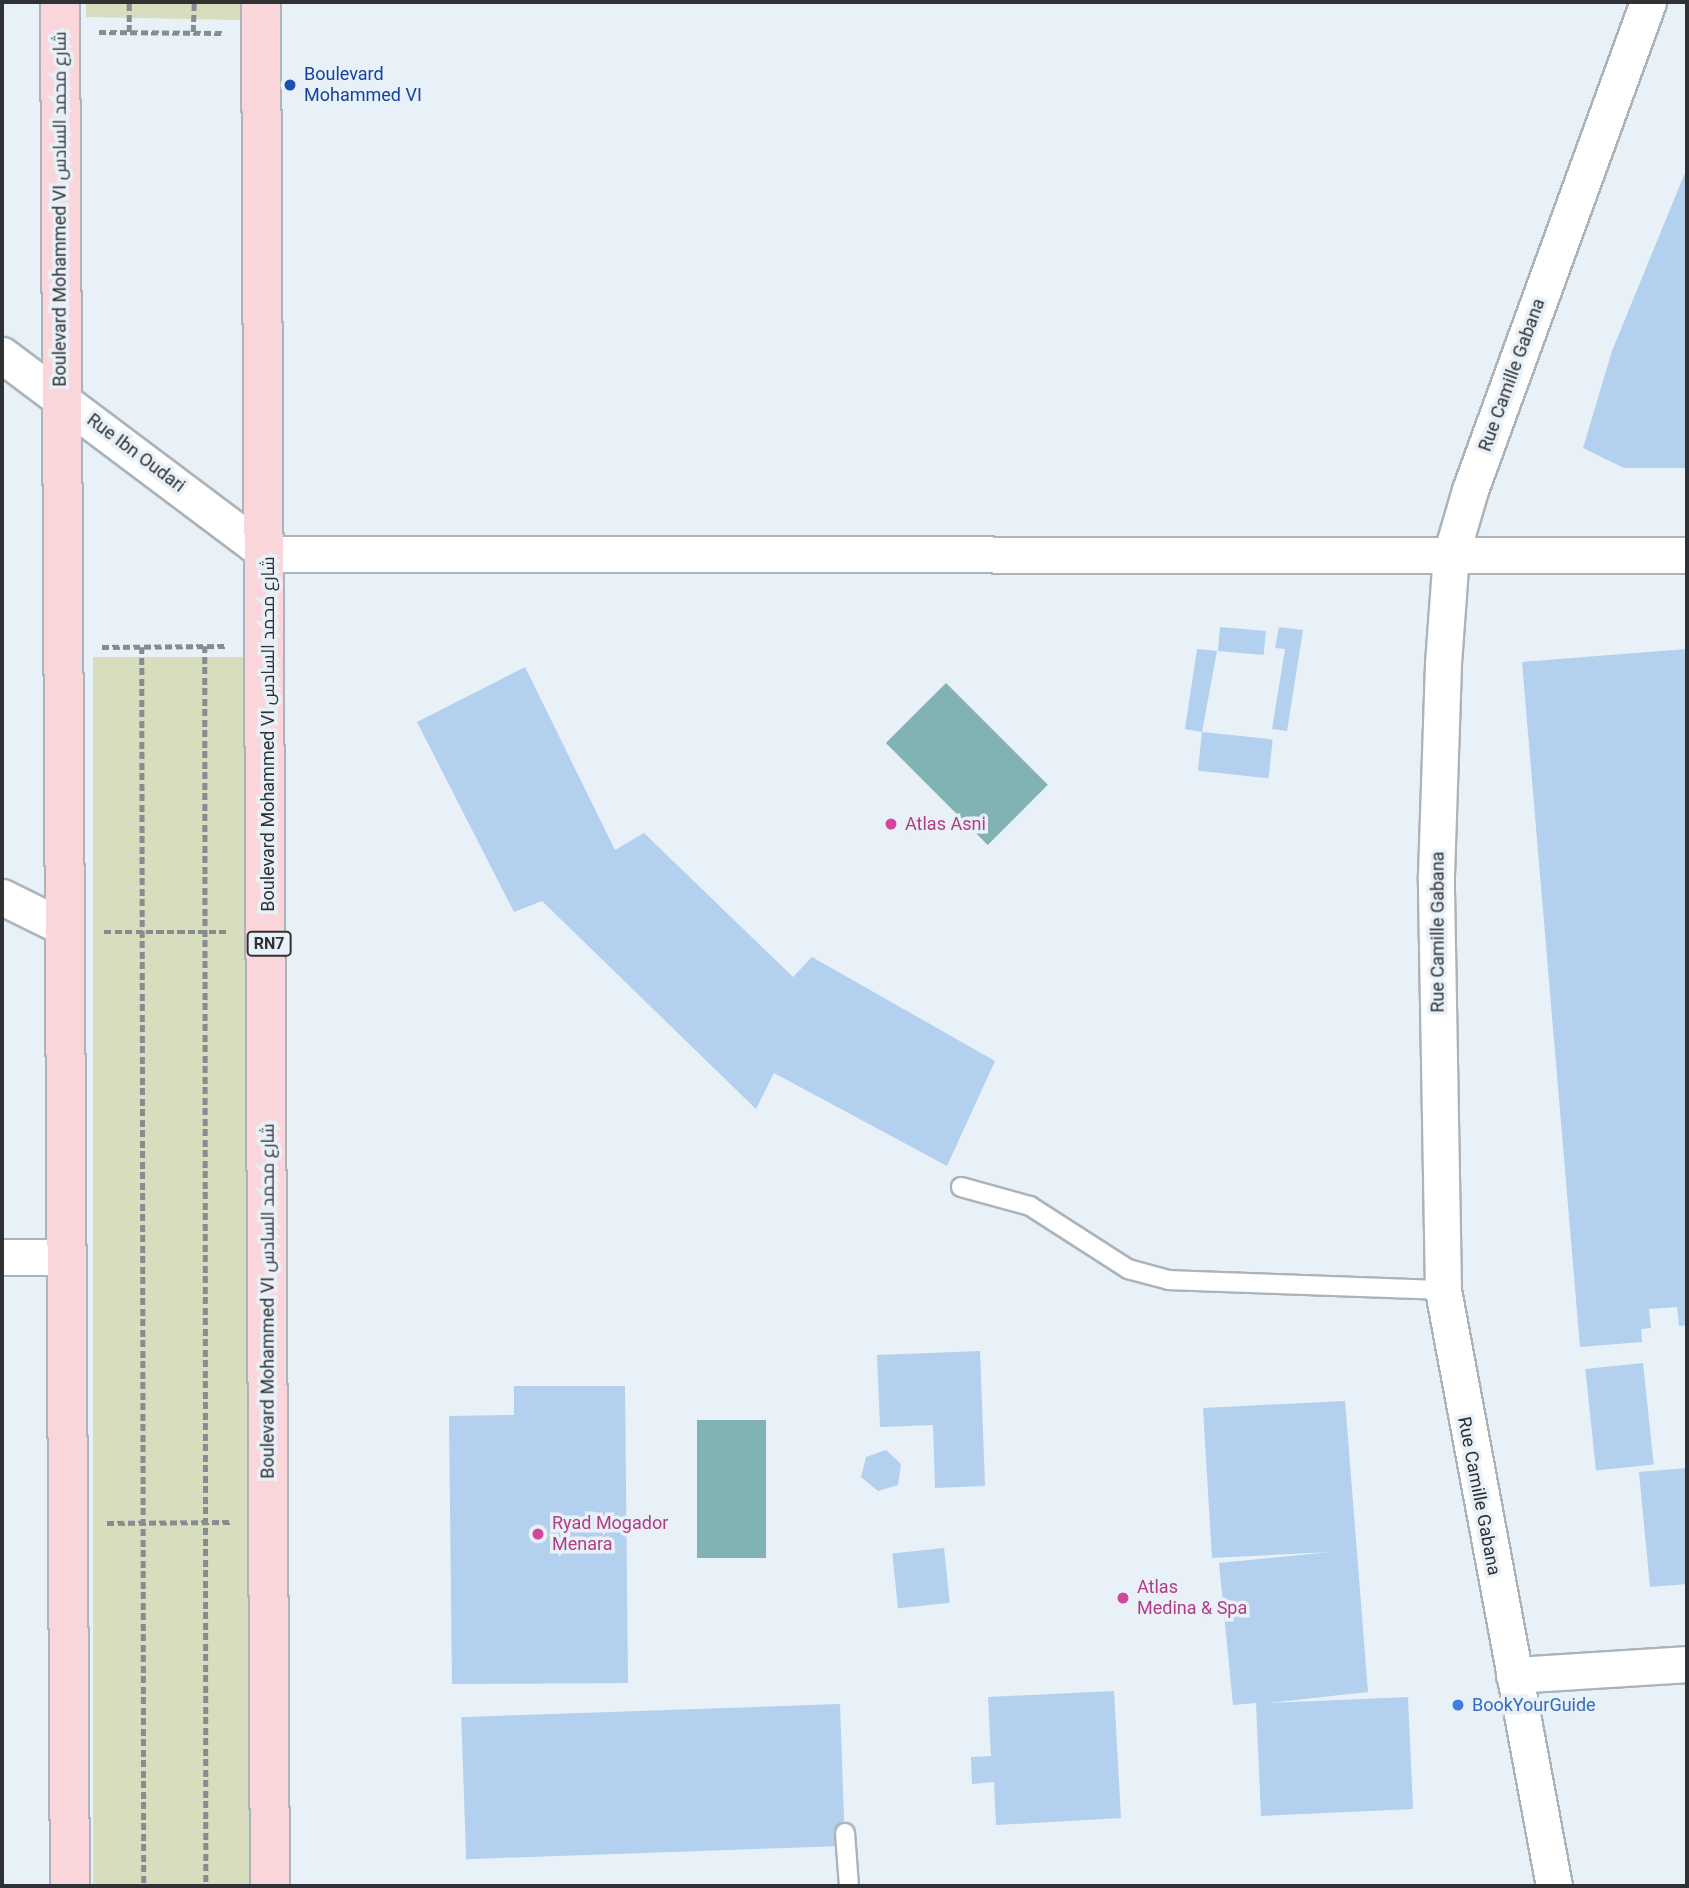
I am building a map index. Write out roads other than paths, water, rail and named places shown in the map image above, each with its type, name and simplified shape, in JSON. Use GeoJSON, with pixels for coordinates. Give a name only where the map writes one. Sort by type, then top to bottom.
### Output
{"type":"FeatureCollection","features":[{"type":"Feature","properties":{"kind":"main road","name":"Boulevard Mohammed VI شارع محمد السادس"},"geometry":{"type":"LineString","coordinates":[[60,2],[61,396],[79,930],[67,1257],[70,1886]]}},
{"type":"Feature","properties":{"kind":"main road","name":"Boulevard Mohammed VI شارع محمد السادس"},"geometry":{"type":"LineString","coordinates":[[261,2],[267,554],[270,1886]]}},
{"type":"Feature","properties":{"kind":"street","name":"Rue Camille Gabana"},"geometry":{"type":"LineString","coordinates":[[1554,1886],[1443,1290],[1436,875],[1451,555],[1648,2]]}},
{"type":"Feature","properties":{"kind":"street","name":"Rue Ibn Oudari"},"geometry":{"type":"LineString","coordinates":[[2,355],[61,396],[267,554]]}},
{"type":"Feature","properties":{"kind":"street"},"geometry":{"type":"LineString","coordinates":[[267,554],[1687,555]]}},
{"type":"Feature","properties":{"kind":"street"},"geometry":{"type":"LineString","coordinates":[[2,897],[79,930]]}},
{"type":"Feature","properties":{"kind":"street"},"geometry":{"type":"LineString","coordinates":[[2,1257],[67,1257]]}},
{"type":"Feature","properties":{"kind":"street"},"geometry":{"type":"LineString","coordinates":[[1514,1675],[1687,1664]]}},
{"type":"Feature","properties":{"kind":"lane"},"geometry":{"type":"LineString","coordinates":[[961,1186],[1030,1206],[1128,1269],[1169,1280],[1443,1290]]}},
{"type":"Feature","properties":{"kind":"lane"},"geometry":{"type":"LineString","coordinates":[[845,1833],[849,1886]]}},
{"type":"Feature","properties":{"kind":"water"},"geometry":{"type":"Polygon","coordinates":[[[946,683],[1048,785],[988,845],[886,743],[946,683]]]}},
{"type":"Feature","properties":{"kind":"water"},"geometry":{"type":"Polygon","coordinates":[[[697,1420],[766,1420],[766,1558],[697,1558],[697,1420]]]}},
{"type":"Feature","properties":{"kind":"place","name":"Boulevard Mohammed VI"},"geometry":{"type":"Point","coordinates":[290,85]}},
{"type":"Feature","properties":{"kind":"place","name":"Atlas Asni"},"geometry":{"type":"Point","coordinates":[891,824]}},
{"type":"Feature","properties":{"kind":"place","name":"Ryad Mogador Menara"},"geometry":{"type":"Point","coordinates":[538,1534]}},
{"type":"Feature","properties":{"kind":"place","name":"Atlas Medina & Spa"},"geometry":{"type":"Point","coordinates":[1123,1598]}},
{"type":"Feature","properties":{"kind":"place","name":"BookYourGuide"},"geometry":{"type":"Point","coordinates":[1458,1705]}}]}
